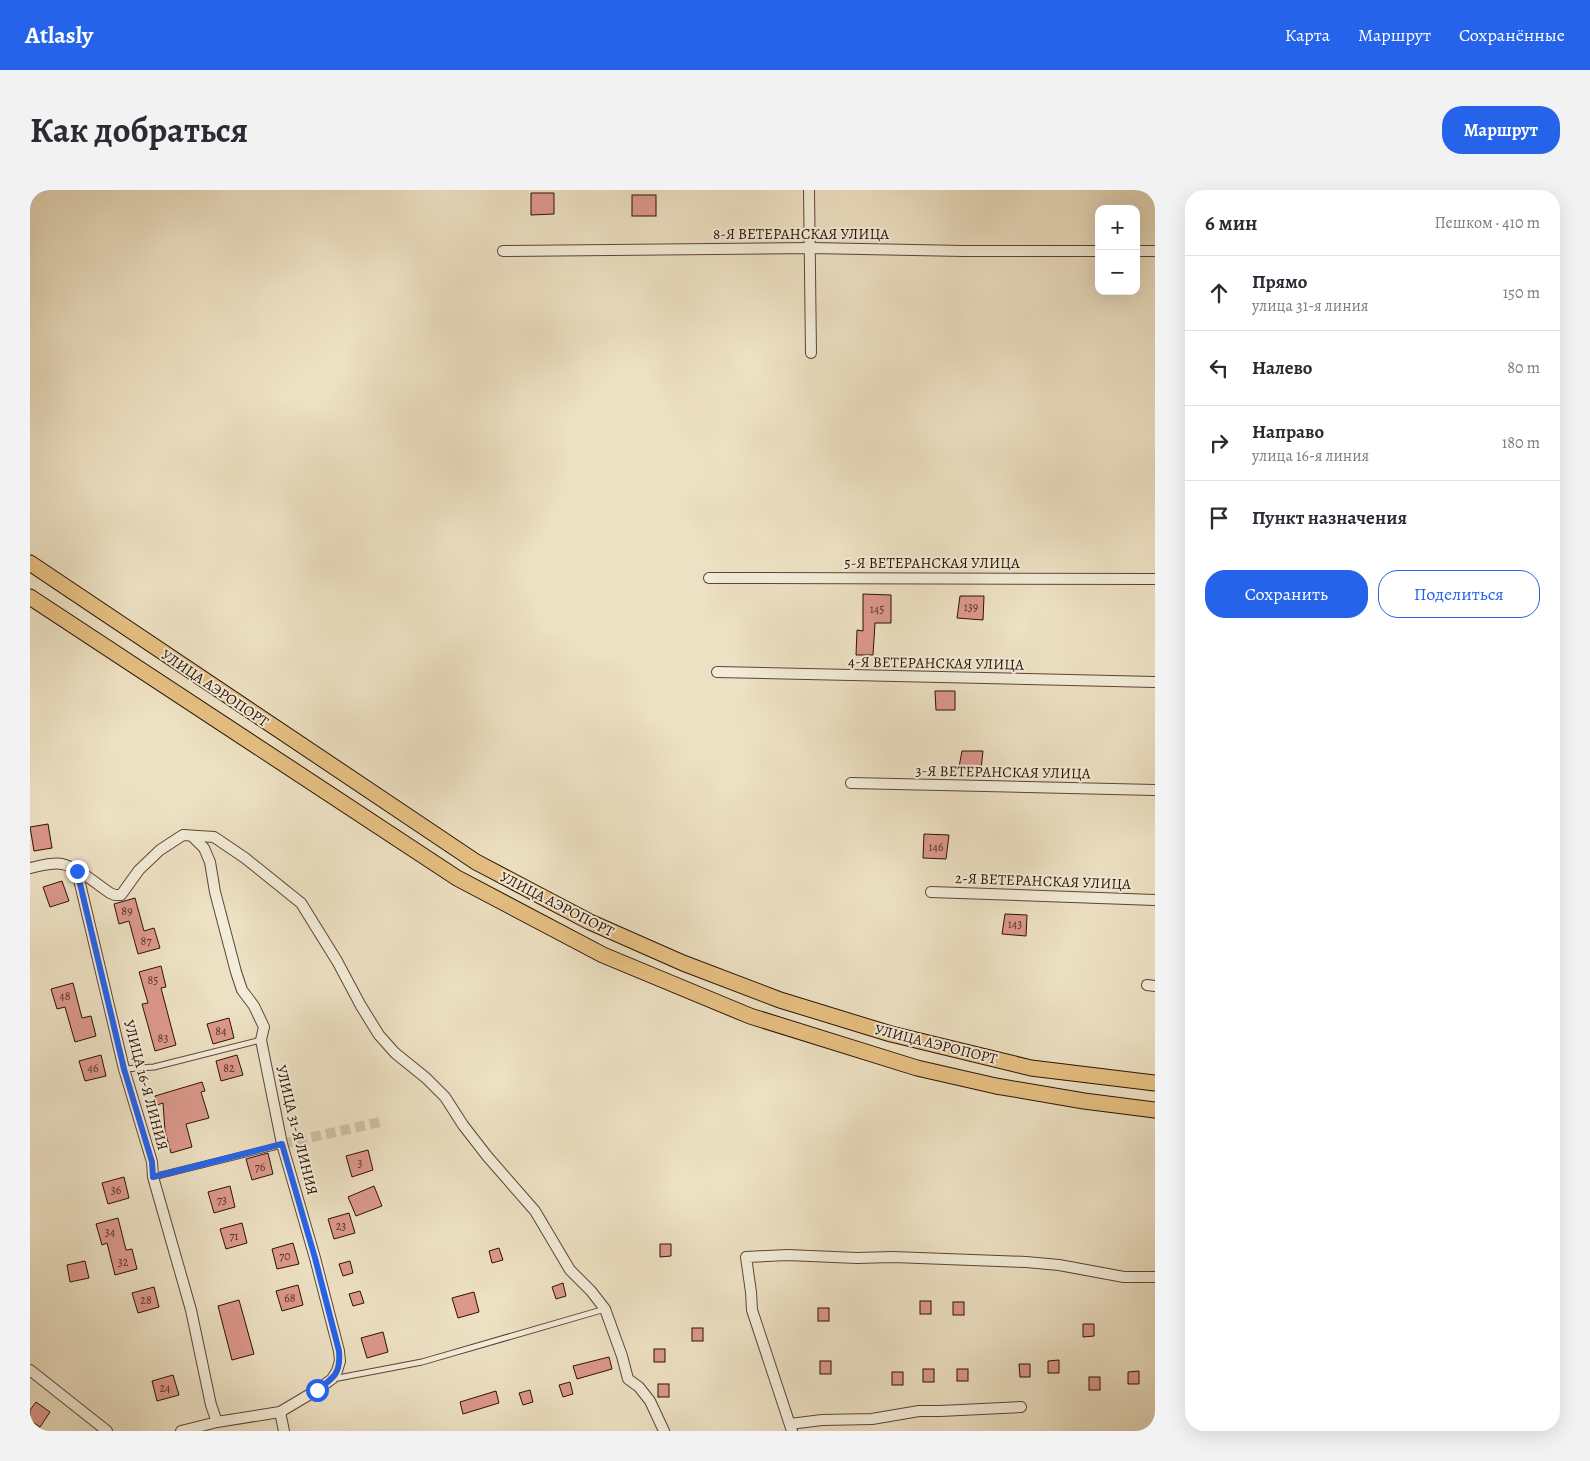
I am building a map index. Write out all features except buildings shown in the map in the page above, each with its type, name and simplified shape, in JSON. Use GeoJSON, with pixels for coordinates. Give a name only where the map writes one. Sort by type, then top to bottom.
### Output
{"type":"FeatureCollection","features":[{"type":"Feature","properties":{"kind":"main road","name":"УЛИЦА АЭРОПОРТ"},"geometry":{"type":"LineString","coordinates":[[30,564],[476,862],[590,922],[683,963],[780,1000],[891,1034],[1031,1068],[1155,1083]]}},
{"type":"Feature","properties":{"kind":"main road","name":"УЛИЦА АЭРОПОРТ"},"geometry":{"type":"LineString","coordinates":[[30,597],[457,878],[602,955],[750,1016],[917,1068],[996,1086],[1084,1101],[1155,1110]]}},
{"type":"Feature","properties":{"kind":"street"},"geometry":{"type":"LineString","coordinates":[[809,190],[811,353]]}},
{"type":"Feature","properties":{"kind":"street","name":"8-Я ВЕТЕРАНСКАЯ УЛИЦА"},"geometry":{"type":"LineString","coordinates":[[503,251],[811,248],[1095,251]]}},
{"type":"Feature","properties":{"kind":"street"},"geometry":{"type":"LineString","coordinates":[[1140,251],[1155,251]]}},
{"type":"Feature","properties":{"kind":"street","name":"5-Я ВЕТЕРАНСКАЯ УЛИЦА"},"geometry":{"type":"LineString","coordinates":[[709,578],[1155,579]]}},
{"type":"Feature","properties":{"kind":"street","name":"4-Я ВЕТЕРАНСКАЯ УЛИЦА"},"geometry":{"type":"LineString","coordinates":[[717,672],[1155,682]]}},
{"type":"Feature","properties":{"kind":"street","name":"3-Я ВЕТЕРАНСКАЯ УЛИЦА"},"geometry":{"type":"LineString","coordinates":[[851,784],[1155,790]]}},
{"type":"Feature","properties":{"kind":"street"},"geometry":{"type":"LineString","coordinates":[[30,868],[46,864],[61,864],[77,871],[110,893],[115,895],[121,894],[139,870],[160,850],[184,835],[214,837],[245,858],[300,903],[337,960],[360,1006],[379,1035],[396,1054],[426,1078],[445,1098],[487,1156],[535,1211],[570,1270],[591,1291],[605,1310],[622,1356],[628,1379],[639,1387],[650,1401],[664,1431]]}},
{"type":"Feature","properties":{"kind":"street","name":"УЛИЦА 31-Я ЛИНИЯ"},"geometry":{"type":"LineString","coordinates":[[192,836],[204,848],[210,862],[236,972],[242,990],[254,1006],[264,1027],[261,1040],[282,1144],[315,1258],[339,1351],[340,1361],[332,1379]]}},
{"type":"Feature","properties":{"kind":"street","name":"УЛИЦА 16-Я ЛИНИЯ"},"geometry":{"type":"LineString","coordinates":[[77,871],[124,1069],[152,1162],[153,1177],[191,1310],[211,1405],[217,1422]]}},
{"type":"Feature","properties":{"kind":"street","name":"2-Я ВЕТЕРАНСКАЯ УЛИЦА"},"geometry":{"type":"LineString","coordinates":[[931,892],[1155,900]]}},
{"type":"Feature","properties":{"kind":"street"},"geometry":{"type":"LineString","coordinates":[[1020,1408],[919,1411],[872,1420],[822,1420],[791,1428],[752,1310],[746,1257],[787,1255],[1026,1262],[1059,1265],[1124,1277],[1155,1277]]}},
{"type":"Feature","properties":{"kind":"street"},"geometry":{"type":"LineString","coordinates":[[30,1370],[107,1431]]}},
{"type":"Feature","properties":{"kind":"street"},"geometry":{"type":"LineString","coordinates":[[181,1431],[217,1422],[280,1412],[332,1379]]}},
{"type":"Feature","properties":{"kind":"street"},"geometry":{"type":"LineString","coordinates":[[280,1412],[284,1431]]}},
{"type":"Feature","properties":{"kind":"lane"},"geometry":{"type":"LineString","coordinates":[[124,1069],[154,1067],[261,1040]]}},
{"type":"Feature","properties":{"kind":"lane"},"geometry":{"type":"LineString","coordinates":[[153,1177],[282,1144]]}},
{"type":"Feature","properties":{"kind":"lane"},"geometry":{"type":"LineString","coordinates":[[332,1379],[422,1362],[605,1310]]}},
{"type":"Feature","properties":{"kind":"tunnel"},"geometry":{"type":"LineString","coordinates":[[282,1144],[384,1121]]}},
{"type":"Feature","properties":{"kind":"route"},"geometry":{"type":"LineString","coordinates":[[77,871],[124,1069],[152,1162],[153,1177],[282,1144],[315,1258],[339,1351],[340,1361],[337,1371],[332,1379],[317,1390]]}}]}
